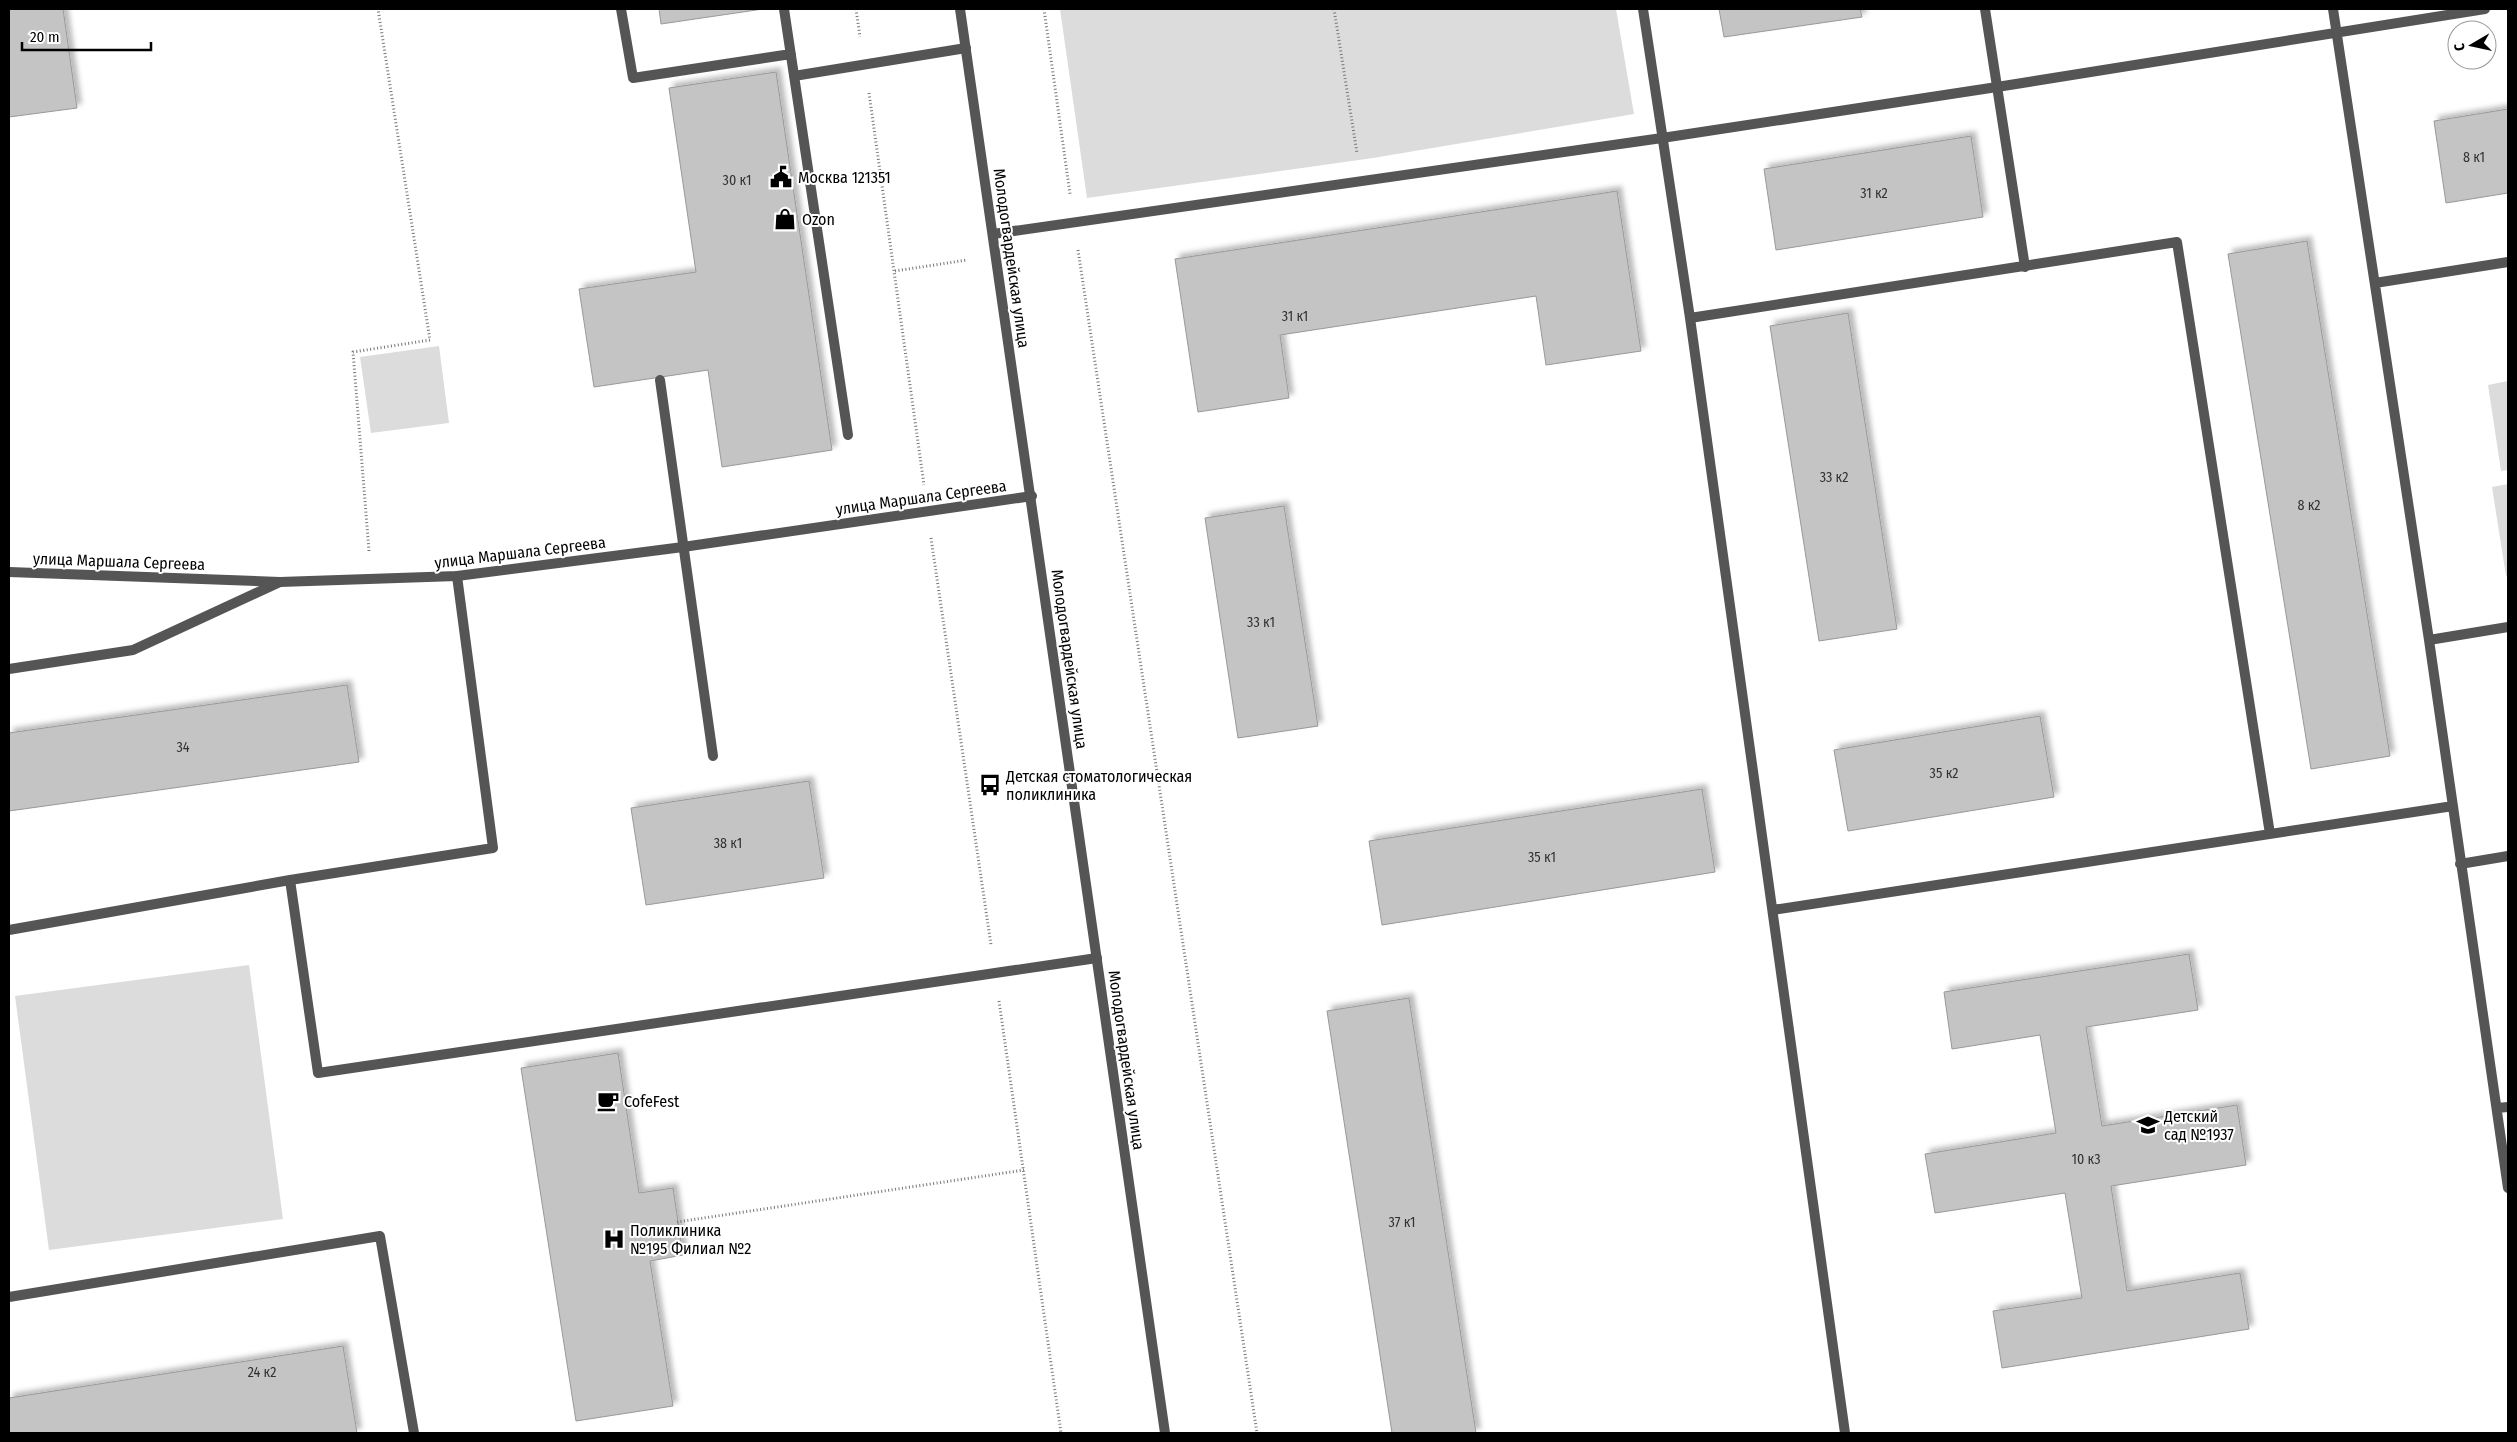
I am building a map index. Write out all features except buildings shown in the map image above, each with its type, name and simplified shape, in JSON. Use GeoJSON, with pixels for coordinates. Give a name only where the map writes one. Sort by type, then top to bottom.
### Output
{"type":"FeatureCollection","features":[{"type":"Feature","properties":{"kind":"street"},"geometry":{"type":"LineString","coordinates":[[621,9],[633,78],[791,54]]}},
{"type":"Feature","properties":{"kind":"street"},"geometry":{"type":"LineString","coordinates":[[784,9],[848,435]]}},
{"type":"Feature","properties":{"kind":"street","name":"Молодогвардейская улица"},"geometry":{"type":"LineString","coordinates":[[960,9],[1032,496],[1165,1433]]}},
{"type":"Feature","properties":{"kind":"street"},"geometry":{"type":"LineString","coordinates":[[1643,9],[1690,318],[1845,1433]]}},
{"type":"Feature","properties":{"kind":"street"},"geometry":{"type":"LineString","coordinates":[[1985,9],[2025,267]]}},
{"type":"Feature","properties":{"kind":"street"},"geometry":{"type":"LineString","coordinates":[[2333,9],[2429,640],[2508,1188]]}},
{"type":"Feature","properties":{"kind":"street"},"geometry":{"type":"LineString","coordinates":[[993,234],[1662,138],[2485,9]]}},
{"type":"Feature","properties":{"kind":"street"},"geometry":{"type":"LineString","coordinates":[[794,76],[966,48]]}},
{"type":"Feature","properties":{"kind":"street"},"geometry":{"type":"LineString","coordinates":[[1690,318],[2177,242],[2270,834]]}},
{"type":"Feature","properties":{"kind":"street"},"geometry":{"type":"LineString","coordinates":[[2375,283],[2508,262]]}},
{"type":"Feature","properties":{"kind":"street"},"geometry":{"type":"LineString","coordinates":[[660,380],[713,756]]}},
{"type":"Feature","properties":{"kind":"street","name":"улица Маршала Сергеева"},"geometry":{"type":"LineString","coordinates":[[9,572],[280,582],[457,576],[683,547],[1032,496]]}},
{"type":"Feature","properties":{"kind":"street"},"geometry":{"type":"LineString","coordinates":[[9,930],[290,880],[493,848],[457,576]]}},
{"type":"Feature","properties":{"kind":"street"},"geometry":{"type":"LineString","coordinates":[[9,668],[133,650],[280,582]]}},
{"type":"Feature","properties":{"kind":"street"},"geometry":{"type":"LineString","coordinates":[[2429,640],[2508,627]]}},
{"type":"Feature","properties":{"kind":"street"},"geometry":{"type":"LineString","coordinates":[[1773,910],[2453,806]]}},
{"type":"Feature","properties":{"kind":"street"},"geometry":{"type":"LineString","coordinates":[[2460,864],[2508,856]]}},
{"type":"Feature","properties":{"kind":"street"},"geometry":{"type":"LineString","coordinates":[[290,880],[318,1073],[1097,958]]}},
{"type":"Feature","properties":{"kind":"street"},"geometry":{"type":"LineString","coordinates":[[2497,1108],[2508,1106]]}},
{"type":"Feature","properties":{"kind":"street"},"geometry":{"type":"LineString","coordinates":[[9,1297],[380,1236],[414,1433]]}},
{"type":"Feature","properties":{"kind":"path"},"geometry":{"type":"LineString","coordinates":[[371,579],[353,352],[430,340],[378,9]]}},
{"type":"Feature","properties":{"kind":"path"},"geometry":{"type":"LineString","coordinates":[[856,9],[1061,1433]]}},
{"type":"Feature","properties":{"kind":"path"},"geometry":{"type":"LineString","coordinates":[[1044,9],[1073,222],[1257,1433]]}},
{"type":"Feature","properties":{"kind":"path"},"geometry":{"type":"LineString","coordinates":[[1334,9],[1362,181]]}},
{"type":"Feature","properties":{"kind":"path"},"geometry":{"type":"LineString","coordinates":[[677,1222],[1024,1170]]}},
{"type":"Feature","properties":{"kind":"shaded area"},"geometry":{"type":"Polygon","coordinates":[[[1060,9],[1616,9],[1634,114],[1373,158],[1087,198],[1060,9]]]}},
{"type":"Feature","properties":{"kind":"shaded area"},"geometry":{"type":"Polygon","coordinates":[[[439,346],[449,423],[371,433],[360,357],[439,346]]]}},
{"type":"Feature","properties":{"kind":"shaded area"},"geometry":{"type":"Polygon","coordinates":[[[2508,381],[2508,470],[2501,471],[2488,385],[2508,381]]]}},
{"type":"Feature","properties":{"kind":"shaded area"},"geometry":{"type":"Polygon","coordinates":[[[2508,484],[2508,576],[2506,576],[2492,487],[2508,484]]]}},
{"type":"Feature","properties":{"kind":"shaded area"},"geometry":{"type":"Polygon","coordinates":[[[249,965],[283,1219],[49,1250],[15,996],[249,965]]]}},
{"type":"Feature","properties":{"kind":"place","name":"Москва 121351"},"geometry":{"type":"Point","coordinates":[781,177]}},
{"type":"Feature","properties":{"kind":"place","name":"Ozon"},"geometry":{"type":"Point","coordinates":[785,219]}},
{"type":"Feature","properties":{"kind":"place","name":"Детская стоматологическая поликлиника"},"geometry":{"type":"Point","coordinates":[990,785]}},
{"type":"Feature","properties":{"kind":"place","name":"CofeFest"},"geometry":{"type":"Point","coordinates":[608,1101]}},
{"type":"Feature","properties":{"kind":"place","name":"Детский сад №1937"},"geometry":{"type":"Point","coordinates":[2148,1125]}},
{"type":"Feature","properties":{"kind":"place","name":"Поликлиника №195 Филиал №2"},"geometry":{"type":"Point","coordinates":[614,1239]}}]}
